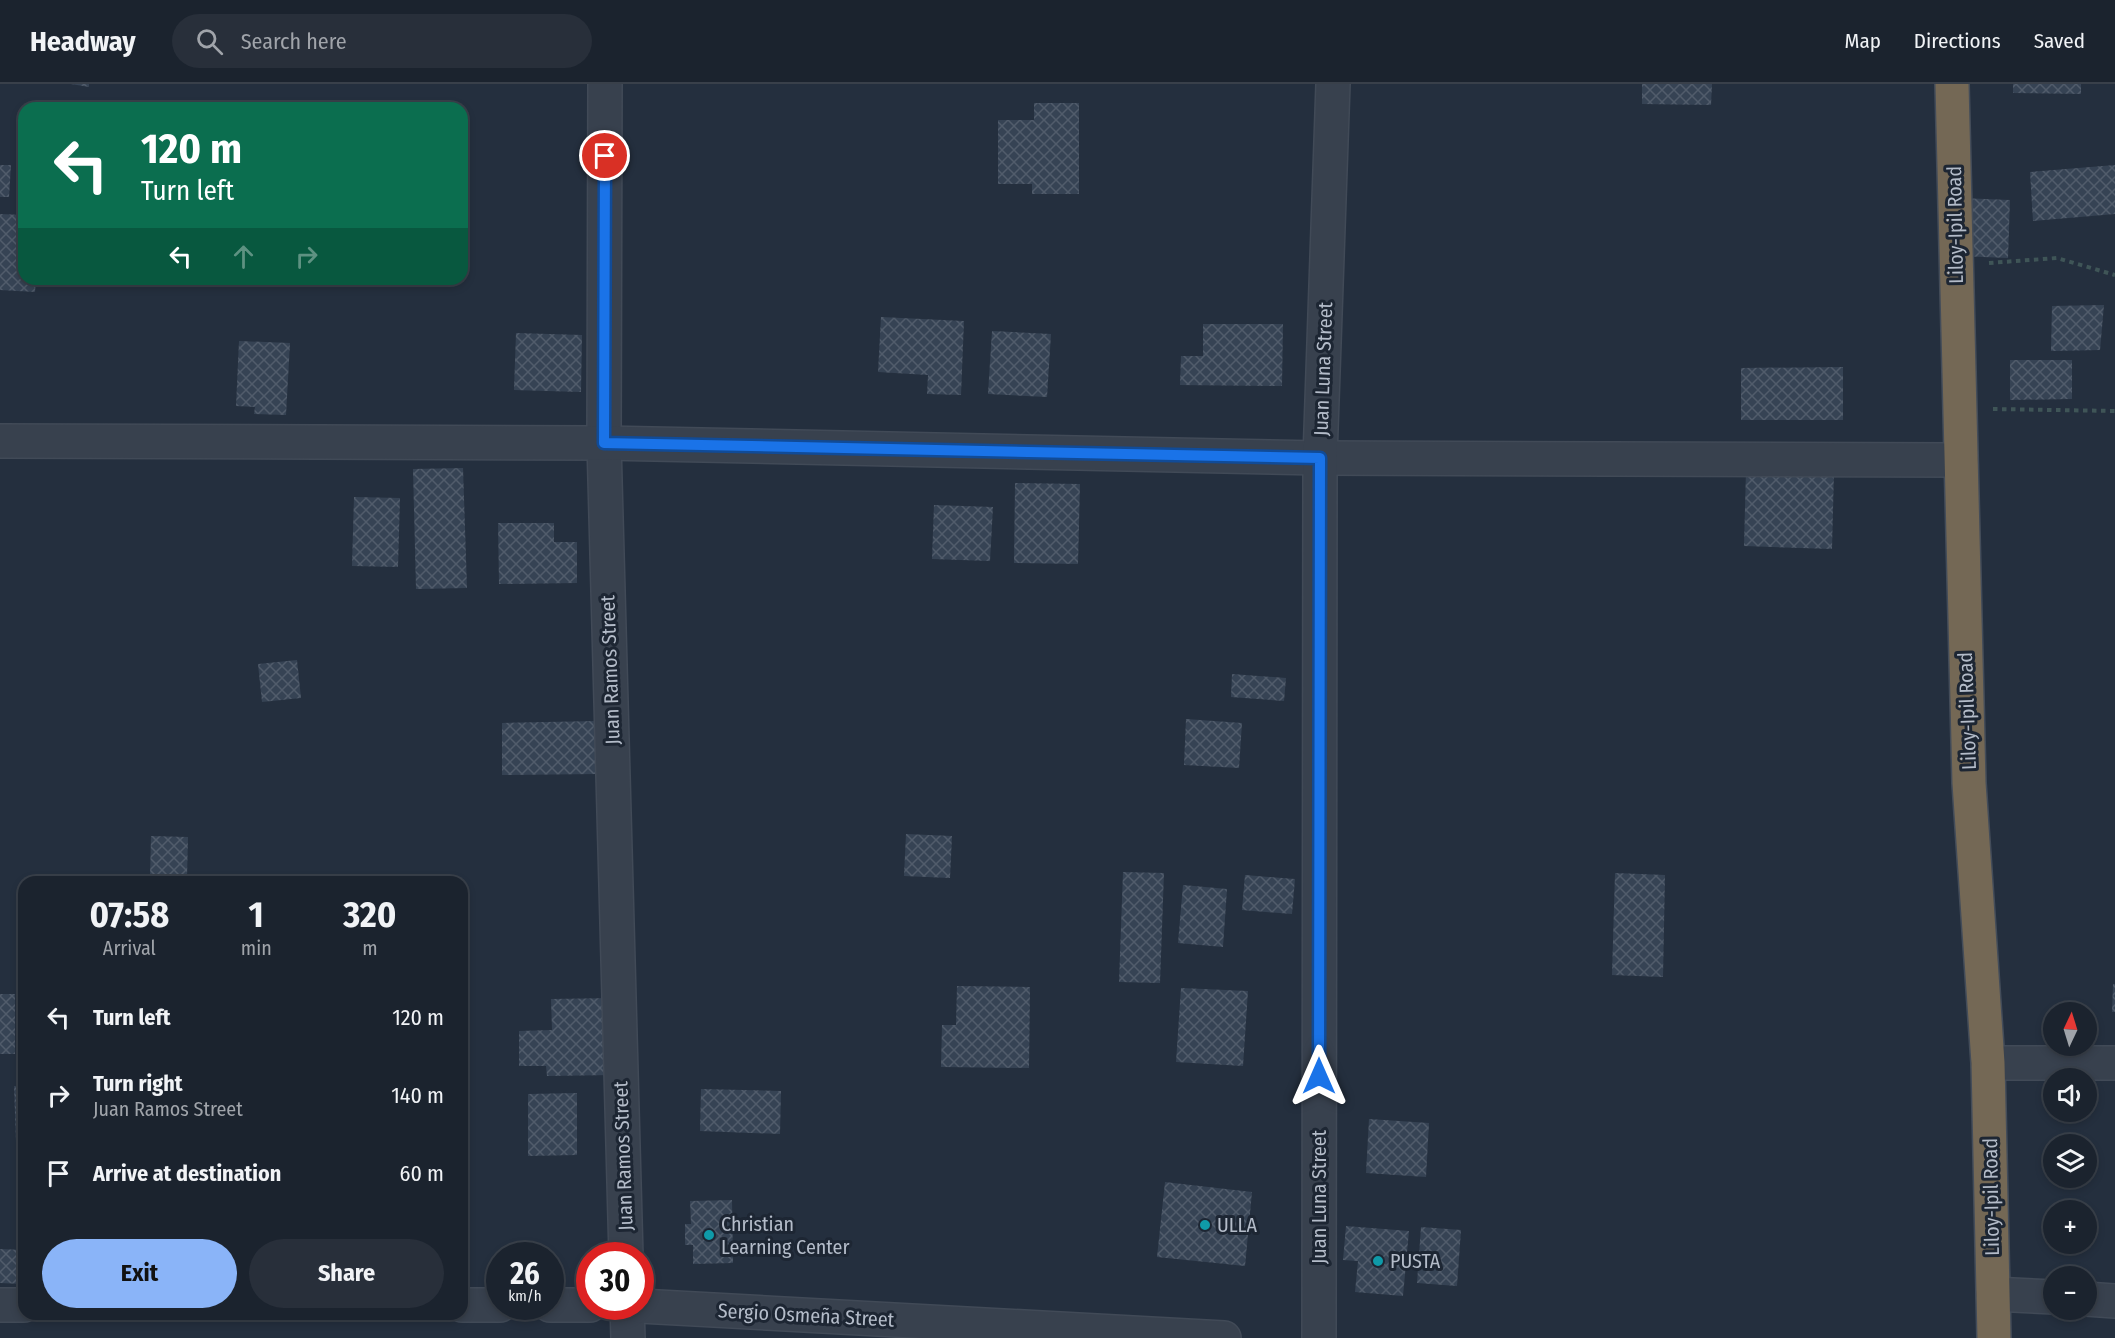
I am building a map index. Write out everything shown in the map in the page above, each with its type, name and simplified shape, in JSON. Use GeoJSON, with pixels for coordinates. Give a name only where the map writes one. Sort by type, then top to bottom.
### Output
{"type":"FeatureCollection","features":[{"type":"Feature","properties":{"kind":"highway","name":"Liloy-Ipil Road"},"geometry":{"type":"LineString","coordinates":[[1952,84],[1969,783],[1988,1063],[1994,1338]]}},
{"type":"Feature","properties":{"kind":"street","name":"Juan Ramos Street"},"geometry":{"type":"LineString","coordinates":[[605,84],[604,443],[626,1242]]}},
{"type":"Feature","properties":{"kind":"street","name":"Juan Luna Street"},"geometry":{"type":"LineString","coordinates":[[1319,1338],[1320,458],[1333,84]]}},
{"type":"Feature","properties":{"kind":"street"},"geometry":{"type":"LineString","coordinates":[[0,441],[604,443],[1320,458],[1960,460]]}},
{"type":"Feature","properties":{"kind":"street"},"geometry":{"type":"LineString","coordinates":[[1988,1063],[2115,1063]]}},
{"type":"Feature","properties":{"kind":"street"},"geometry":{"type":"LineString","coordinates":[[1993,1294],[2043,1296]]}},
{"type":"Feature","properties":{"kind":"street"},"geometry":{"type":"LineString","coordinates":[[2097,1300],[2115,1301]]}},
{"type":"Feature","properties":{"kind":"street"},"geometry":{"type":"LineString","coordinates":[[0,1305],[18,1305]]}},
{"type":"Feature","properties":{"kind":"street"},"geometry":{"type":"LineString","coordinates":[[468,1305],[486,1305]]}},
{"type":"Feature","properties":{"kind":"street","name":"Sergio Osmeña Street"},"geometry":{"type":"LineString","coordinates":[[654,1307],[1224,1338]]}},
{"type":"Feature","properties":{"kind":"street"},"geometry":{"type":"LineString","coordinates":[[627,1320],[628,1338]]}},
{"type":"Feature","properties":{"kind":"path"},"geometry":{"type":"LineString","coordinates":[[1956,268],[2007,260],[2057,258],[2115,275]]}},
{"type":"Feature","properties":{"kind":"path"},"geometry":{"type":"LineString","coordinates":[[1959,410],[2115,411]]}},
{"type":"Feature","properties":{"kind":"building"},"geometry":{"type":"Polygon","coordinates":[[[71,84],[89,84],[89,87],[71,84]]]}},
{"type":"Feature","properties":{"kind":"building"},"geometry":{"type":"Polygon","coordinates":[[[1642,84],[1712,84],[1711,105],[1642,104],[1642,84]]]}},
{"type":"Feature","properties":{"kind":"building"},"geometry":{"type":"Polygon","coordinates":[[[2013,84],[2081,84],[2081,94],[2013,93],[2013,84]]]}},
{"type":"Feature","properties":{"kind":"building"},"geometry":{"type":"Polygon","coordinates":[[[1034,103],[1079,103],[1079,194],[1032,194],[1032,184],[998,184],[998,120],[1034,120],[1034,103]]]}},
{"type":"Feature","properties":{"kind":"building"},"geometry":{"type":"Polygon","coordinates":[[[0,165],[11,165],[9,197],[0,197],[0,165]]]}},
{"type":"Feature","properties":{"kind":"building"},"geometry":{"type":"Polygon","coordinates":[[[2115,165],[2115,214],[2033,221],[2030,172],[2115,165]]]}},
{"type":"Feature","properties":{"kind":"building"},"geometry":{"type":"Polygon","coordinates":[[[1961,198],[2010,200],[2008,258],[1958,256],[1961,198]]]}},
{"type":"Feature","properties":{"kind":"building"},"geometry":{"type":"Polygon","coordinates":[[[0,214],[18,215],[18,285],[36,285],[35,292],[0,290],[0,214]]]}},
{"type":"Feature","properties":{"kind":"building"},"geometry":{"type":"Polygon","coordinates":[[[2104,305],[2100,350],[2051,351],[2052,306],[2104,305]]]}},
{"type":"Feature","properties":{"kind":"building"},"geometry":{"type":"Polygon","coordinates":[[[881,317],[964,321],[961,395],[927,394],[928,375],[878,372],[881,317]]]}},
{"type":"Feature","properties":{"kind":"building"},"geometry":{"type":"Polygon","coordinates":[[[1203,324],[1283,324],[1282,386],[1180,385],[1181,356],[1203,356],[1203,324]]]}},
{"type":"Feature","properties":{"kind":"building"},"geometry":{"type":"Polygon","coordinates":[[[992,331],[1051,334],[1047,397],[988,394],[992,331]]]}},
{"type":"Feature","properties":{"kind":"building"},"geometry":{"type":"Polygon","coordinates":[[[516,333],[582,335],[581,392],[514,390],[516,333]]]}},
{"type":"Feature","properties":{"kind":"building"},"geometry":{"type":"Polygon","coordinates":[[[239,341],[290,343],[286,415],[254,414],[255,407],[236,406],[239,341]]]}},
{"type":"Feature","properties":{"kind":"building"},"geometry":{"type":"Polygon","coordinates":[[[2010,360],[2072,360],[2072,399],[2010,400],[2010,360]]]}},
{"type":"Feature","properties":{"kind":"building"},"geometry":{"type":"Polygon","coordinates":[[[1843,367],[1843,420],[1741,420],[1741,368],[1843,367]]]}},
{"type":"Feature","properties":{"kind":"building"},"geometry":{"type":"Polygon","coordinates":[[[463,468],[467,588],[416,589],[413,469],[463,468]]]}},
{"type":"Feature","properties":{"kind":"building"},"geometry":{"type":"Polygon","coordinates":[[[1746,470],[1834,472],[1832,549],[1744,546],[1746,470]]]}},
{"type":"Feature","properties":{"kind":"building"},"geometry":{"type":"Polygon","coordinates":[[[1015,483],[1080,484],[1078,564],[1014,563],[1015,483]]]}},
{"type":"Feature","properties":{"kind":"building"},"geometry":{"type":"Polygon","coordinates":[[[354,497],[400,498],[398,567],[352,566],[354,497]]]}},
{"type":"Feature","properties":{"kind":"building"},"geometry":{"type":"Polygon","coordinates":[[[934,505],[993,507],[990,561],[932,559],[934,505]]]}},
{"type":"Feature","properties":{"kind":"building"},"geometry":{"type":"Polygon","coordinates":[[[498,523],[554,523],[554,542],[577,542],[577,583],[499,584],[498,523]]]}},
{"type":"Feature","properties":{"kind":"building"},"geometry":{"type":"Polygon","coordinates":[[[297,660],[301,698],[262,702],[258,664],[297,660]]]}},
{"type":"Feature","properties":{"kind":"building"},"geometry":{"type":"Polygon","coordinates":[[[1232,674],[1286,678],[1284,701],[1231,697],[1232,674]]]}},
{"type":"Feature","properties":{"kind":"building"},"geometry":{"type":"Polygon","coordinates":[[[1186,719],[1242,723],[1239,768],[1184,765],[1186,719]]]}},
{"type":"Feature","properties":{"kind":"building"},"geometry":{"type":"Polygon","coordinates":[[[597,721],[597,774],[502,775],[502,723],[597,721]]]}},
{"type":"Feature","properties":{"kind":"building"},"geometry":{"type":"Polygon","coordinates":[[[906,834],[952,836],[950,878],[904,876],[906,834]]]}},
{"type":"Feature","properties":{"kind":"building"},"geometry":{"type":"Polygon","coordinates":[[[151,836],[188,837],[187,876],[150,876],[151,836]]]}},
{"type":"Feature","properties":{"kind":"building"},"geometry":{"type":"Polygon","coordinates":[[[1123,872],[1164,873],[1160,983],[1119,982],[1123,872]]]}},
{"type":"Feature","properties":{"kind":"building"},"geometry":{"type":"Polygon","coordinates":[[[1615,873],[1665,875],[1663,977],[1612,975],[1615,873]]]}},
{"type":"Feature","properties":{"kind":"building"},"geometry":{"type":"Polygon","coordinates":[[[1245,875],[1295,879],[1292,914],[1242,910],[1245,875]]]}},
{"type":"Feature","properties":{"kind":"building"},"geometry":{"type":"Polygon","coordinates":[[[1183,885],[1227,889],[1223,947],[1178,943],[1183,885]]]}},
{"type":"Feature","properties":{"kind":"building"},"geometry":{"type":"Polygon","coordinates":[[[2113,984],[2115,984],[2115,1012],[2112,1012],[2113,984]]]}},
{"type":"Feature","properties":{"kind":"building"},"geometry":{"type":"Polygon","coordinates":[[[957,986],[1030,987],[1029,1068],[941,1067],[942,1025],[956,1025],[957,986]]]}},
{"type":"Feature","properties":{"kind":"building"},"geometry":{"type":"Polygon","coordinates":[[[1181,988],[1248,991],[1243,1066],[1176,1062],[1181,988]]]}},
{"type":"Feature","properties":{"kind":"building"},"geometry":{"type":"Polygon","coordinates":[[[0,994],[15,994],[15,1054],[0,1054],[0,994]]]}},
{"type":"Feature","properties":{"kind":"building"},"geometry":{"type":"Polygon","coordinates":[[[612,998],[613,1075],[547,1076],[546,1066],[519,1066],[519,1031],[552,1030],[551,999],[612,998]]]}},
{"type":"Feature","properties":{"kind":"building"},"geometry":{"type":"Polygon","coordinates":[[[14,1086],[18,1086],[17,1170],[14,1086]]]}},
{"type":"Feature","properties":{"kind":"building"},"geometry":{"type":"Polygon","coordinates":[[[701,1089],[781,1091],[780,1134],[700,1131],[701,1089]]]}},
{"type":"Feature","properties":{"kind":"building"},"geometry":{"type":"Polygon","coordinates":[[[577,1093],[577,1155],[528,1156],[528,1094],[577,1093]]]}},
{"type":"Feature","properties":{"kind":"building"},"geometry":{"type":"Polygon","coordinates":[[[1369,1119],[1429,1123],[1426,1177],[1366,1173],[1369,1119]]]}},
{"type":"Feature","properties":{"kind":"building","name":"ULLA"},"geometry":{"type":"Polygon","coordinates":[[[1165,1182],[1252,1192],[1245,1266],[1157,1257],[1165,1182]]]}},
{"type":"Feature","properties":{"kind":"building","name":"Christian Learning Center"},"geometry":{"type":"Polygon","coordinates":[[[732,1200],[733,1263],[693,1264],[693,1245],[685,1245],[685,1224],[691,1224],[690,1201],[732,1200]]]}},
{"type":"Feature","properties":{"kind":"building","name":"PUSTA"},"geometry":{"type":"Polygon","coordinates":[[[1346,1226],[1409,1231],[1403,1296],[1355,1292],[1358,1261],[1343,1260],[1346,1226]]]}},
{"type":"Feature","properties":{"kind":"building"},"geometry":{"type":"Polygon","coordinates":[[[1421,1227],[1461,1230],[1457,1286],[1417,1283],[1421,1227]]]}},
{"type":"Feature","properties":{"kind":"building"},"geometry":{"type":"Polygon","coordinates":[[[0,1249],[18,1250],[18,1284],[0,1283],[0,1249]]]}},
{"type":"Feature","properties":{"kind":"place","name":"ULLA"},"geometry":{"type":"Point","coordinates":[1205,1225]}},
{"type":"Feature","properties":{"kind":"place","name":"Christian Learning Center"},"geometry":{"type":"Point","coordinates":[709,1235]}},
{"type":"Feature","properties":{"kind":"place","name":"PUSTA"},"geometry":{"type":"Point","coordinates":[1378,1261]}},
{"type":"Feature","properties":{"kind":"route"},"geometry":{"type":"LineString","coordinates":[[605,156],[604,443],[1320,458],[1319,1076]]}}]}
